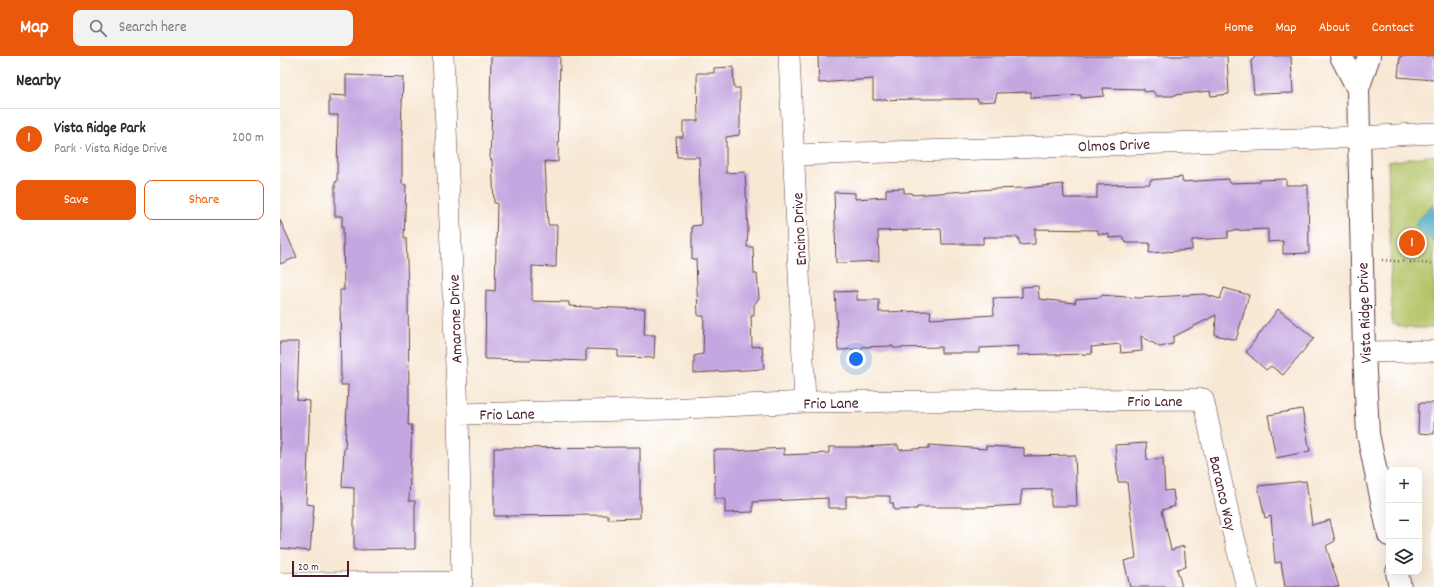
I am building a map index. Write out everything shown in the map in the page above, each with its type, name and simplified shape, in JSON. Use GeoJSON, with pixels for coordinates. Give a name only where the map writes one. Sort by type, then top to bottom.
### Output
{"type":"FeatureCollection","features":[{"type":"Feature","properties":{"kind":"street","name":"Amarone Drive"},"geometry":{"type":"LineString","coordinates":[[280,583],[462,582],[458,414],[443,56]]}},
{"type":"Feature","properties":{"kind":"street","name":"Encino Drive"},"geometry":{"type":"LineString","coordinates":[[789,56],[805,402]]}},
{"type":"Feature","properties":{"kind":"street","name":"Vista Ridge Drive"},"geometry":{"type":"LineString","coordinates":[[1341,56],[1358,89]]}},
{"type":"Feature","properties":{"kind":"street","name":"Vista Ridge Drive"},"geometry":{"type":"LineString","coordinates":[[1369,56],[1358,89],[1364,352],[1368,434],[1386,520]]}},
{"type":"Feature","properties":{"kind":"street","name":"Olmos Drive"},"geometry":{"type":"LineString","coordinates":[[794,155],[1359,137],[1434,133]]}},
{"type":"Feature","properties":{"kind":"street"},"geometry":{"type":"LineString","coordinates":[[1364,352],[1434,351]]}},
{"type":"Feature","properties":{"kind":"street","name":"Frio Lane"},"geometry":{"type":"LineString","coordinates":[[458,414],[668,409],[805,402],[1203,400]]}},
{"type":"Feature","properties":{"kind":"street","name":"Baranco Way"},"geometry":{"type":"LineString","coordinates":[[1203,400],[1230,521],[1247,587]]}},
{"type":"Feature","properties":{"kind":"street"},"geometry":{"type":"LineString","coordinates":[[1398,575],[1400,587]]}},
{"type":"Feature","properties":{"kind":"path"},"geometry":{"type":"LineString","coordinates":[[1362,261],[1388,260],[1434,264]]}},
{"type":"Feature","properties":{"kind":"green space"},"geometry":{"type":"Polygon","coordinates":[[[1434,155],[1434,328],[1404,328],[1392,324],[1388,162],[1434,155]]]}},
{"type":"Feature","properties":{"kind":"water"},"geometry":{"type":"Polygon","coordinates":[[[1434,203],[1434,243],[1414,224],[1434,203]]]}},
{"type":"Feature","properties":{"kind":"building"},"geometry":{"type":"Polygon","coordinates":[[[491,56],[560,56],[558,162],[545,161],[548,225],[557,225],[556,267],[532,266],[532,301],[569,302],[569,306],[645,309],[644,335],[655,335],[654,358],[618,357],[618,350],[586,349],[586,361],[485,359],[486,290],[495,291],[497,203],[494,203],[492,160],[490,159],[492,109],[490,109],[491,56]]]}},
{"type":"Feature","properties":{"kind":"building"},"geometry":{"type":"Polygon","coordinates":[[[818,56],[1227,56],[1229,94],[1211,96],[1210,91],[1174,96],[1156,96],[1153,91],[1144,92],[1144,89],[1103,88],[1104,96],[1081,98],[1081,95],[1031,98],[1031,92],[997,93],[995,101],[978,102],[978,99],[873,100],[873,79],[819,83],[818,56]]]}},
{"type":"Feature","properties":{"kind":"building"},"geometry":{"type":"Polygon","coordinates":[[[1256,56],[1291,56],[1293,93],[1254,94],[1251,61],[1256,56]]]}},
{"type":"Feature","properties":{"kind":"building"},"geometry":{"type":"Polygon","coordinates":[[[1400,56],[1434,56],[1434,80],[1398,77],[1400,56]]]}},
{"type":"Feature","properties":{"kind":"building"},"geometry":{"type":"Polygon","coordinates":[[[733,67],[734,88],[740,88],[740,126],[739,135],[726,137],[726,173],[745,172],[748,230],[747,247],[753,247],[754,274],[757,274],[759,298],[754,305],[754,316],[751,316],[752,347],[762,346],[764,369],[694,373],[694,356],[703,354],[704,316],[698,316],[696,259],[692,259],[692,226],[701,225],[699,157],[677,157],[676,137],[683,137],[683,121],[698,121],[697,73],[714,73],[714,68],[733,67]]]}},
{"type":"Feature","properties":{"kind":"building"},"geometry":{"type":"Polygon","coordinates":[[[346,75],[403,77],[401,130],[402,184],[406,185],[404,238],[406,238],[408,288],[408,425],[412,425],[409,501],[415,501],[415,549],[354,550],[354,488],[342,487],[348,385],[341,385],[340,290],[344,290],[343,227],[342,216],[335,216],[338,115],[329,115],[329,95],[346,96],[346,75]]]}},
{"type":"Feature","properties":{"kind":"building"},"geometry":{"type":"Polygon","coordinates":[[[1182,177],[1182,182],[1229,179],[1229,183],[1286,179],[1286,185],[1308,185],[1309,253],[1283,254],[1283,241],[1268,242],[1268,229],[1228,231],[1228,238],[1192,240],[1192,250],[1149,253],[1150,243],[1126,243],[1123,237],[1109,238],[1109,234],[1098,234],[1098,230],[1035,229],[1035,244],[1020,245],[1018,237],[983,237],[983,244],[942,244],[941,229],[878,231],[879,261],[836,263],[834,192],[855,193],[855,199],[886,197],[886,189],[904,188],[904,193],[912,193],[912,195],[1025,188],[1063,184],[1064,198],[1097,198],[1097,185],[1150,184],[1150,180],[1182,177]]]}},
{"type":"Feature","properties":{"kind":"building"},"geometry":{"type":"Polygon","coordinates":[[[280,220],[297,257],[280,264],[280,220]]]}},
{"type":"Feature","properties":{"kind":"building"},"geometry":{"type":"Polygon","coordinates":[[[1038,286],[1039,299],[1075,303],[1076,299],[1101,297],[1101,295],[1139,298],[1204,294],[1220,299],[1224,288],[1249,295],[1236,340],[1215,335],[1216,315],[1173,337],[1173,344],[1160,347],[1141,336],[1142,351],[1121,353],[1120,344],[1091,347],[1092,354],[1048,355],[1017,355],[1019,346],[980,348],[980,353],[941,353],[941,347],[893,348],[893,346],[862,347],[862,349],[838,350],[835,292],[857,291],[857,300],[879,300],[879,312],[931,311],[930,319],[994,315],[993,298],[1022,297],[1022,287],[1038,286]]]}},
{"type":"Feature","properties":{"kind":"building"},"geometry":{"type":"Polygon","coordinates":[[[1278,309],[1314,338],[1283,375],[1271,366],[1266,370],[1246,352],[1278,309]]]}},
{"type":"Feature","properties":{"kind":"building"},"geometry":{"type":"Polygon","coordinates":[[[280,342],[299,342],[297,400],[310,401],[306,504],[314,505],[310,551],[280,548],[280,342]]]}},
{"type":"Feature","properties":{"kind":"building"},"geometry":{"type":"Polygon","coordinates":[[[1419,403],[1434,403],[1434,434],[1418,433],[1419,403]]]}},
{"type":"Feature","properties":{"kind":"building"},"geometry":{"type":"Polygon","coordinates":[[[1302,409],[1310,451],[1276,458],[1268,415],[1302,409]]]}},
{"type":"Feature","properties":{"kind":"building"},"geometry":{"type":"Polygon","coordinates":[[[1146,443],[1147,460],[1163,458],[1165,491],[1173,490],[1175,506],[1162,510],[1171,550],[1184,546],[1186,567],[1177,569],[1182,587],[1130,587],[1124,561],[1136,558],[1127,482],[1118,482],[1115,445],[1146,443]]]}},
{"type":"Feature","properties":{"kind":"building"},"geometry":{"type":"Polygon","coordinates":[[[898,445],[899,450],[929,448],[929,445],[986,449],[986,446],[1024,448],[1024,456],[1075,455],[1077,506],[1051,506],[1051,489],[1022,490],[1020,505],[986,507],[917,507],[917,509],[894,510],[893,503],[890,503],[890,496],[846,496],[846,508],[828,508],[828,498],[753,502],[753,512],[725,513],[725,499],[715,499],[714,450],[735,451],[784,448],[784,455],[829,453],[829,447],[898,445]]]}},
{"type":"Feature","properties":{"kind":"building"},"geometry":{"type":"Polygon","coordinates":[[[640,447],[640,518],[608,519],[608,515],[494,516],[494,448],[640,447]]]}},
{"type":"Feature","properties":{"kind":"building"},"geometry":{"type":"Polygon","coordinates":[[[1306,481],[1312,525],[1330,520],[1335,541],[1326,546],[1339,587],[1285,587],[1281,562],[1275,563],[1271,516],[1265,518],[1258,486],[1306,481]]]}},
{"type":"Feature","properties":{"kind":"place","name":"Vista Ridge Park"},"geometry":{"type":"Point","coordinates":[1412,243]}}]}
